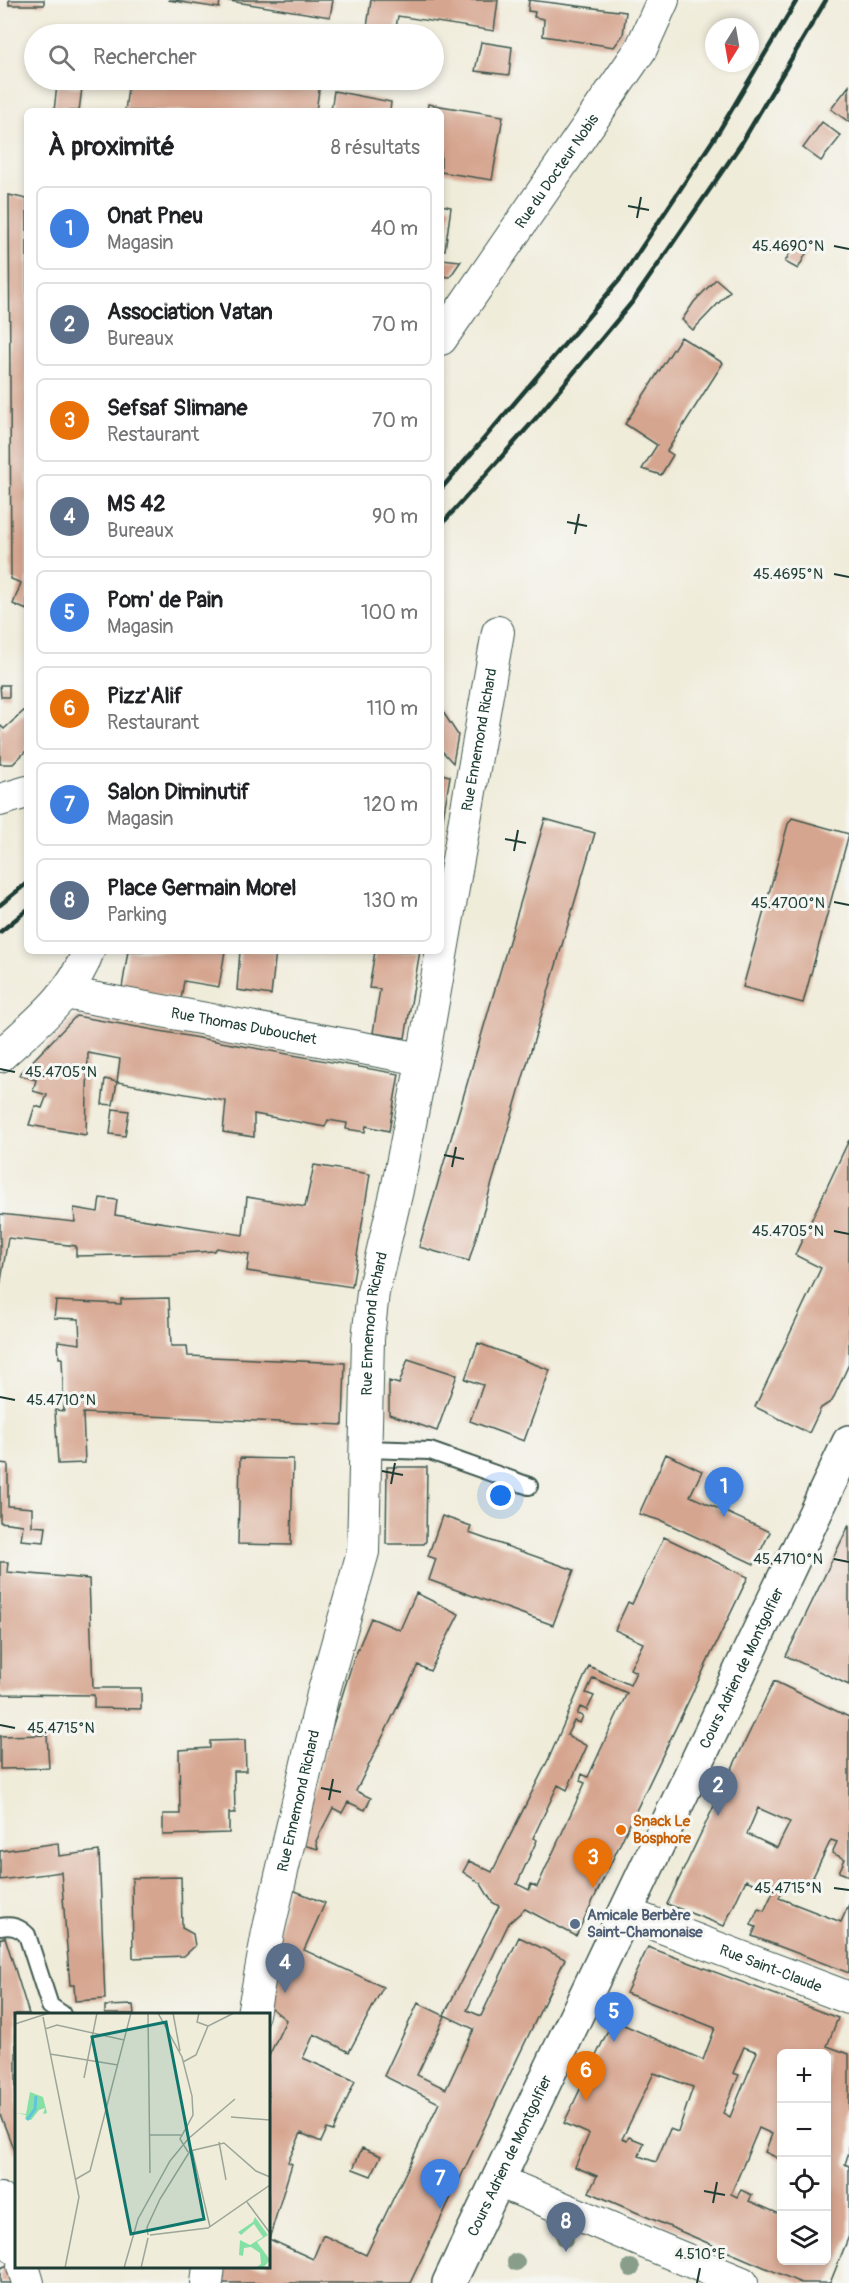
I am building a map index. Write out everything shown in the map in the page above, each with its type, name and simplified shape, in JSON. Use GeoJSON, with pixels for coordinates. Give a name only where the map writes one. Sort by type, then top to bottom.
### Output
{"type":"FeatureCollection","features":[{"type":"Feature","properties":{"kind":"main road","name":"Cours Adrien de Montgolfier"},"geometry":{"type":"LineString","coordinates":[[449,2283],[849,1442]]}},
{"type":"Feature","properties":{"kind":"street","name":"Rue du Docteur Nobis"},"geometry":{"type":"LineString","coordinates":[[444,335],[648,38],[663,0]]}},
{"type":"Feature","properties":{"kind":"street","name":"Rue Ennemond Richard"},"geometry":{"type":"LineString","coordinates":[[444,935],[498,632]]}},
{"type":"Feature","properties":{"kind":"street"},"geometry":{"type":"LineString","coordinates":[[0,800],[24,793]]}},
{"type":"Feature","properties":{"kind":"street"},"geometry":{"type":"LineString","coordinates":[[0,1056],[65,993],[79,974],[87,954]]}},
{"type":"Feature","properties":{"kind":"street","name":"Rue Ennemond Richard"},"geometry":{"type":"LineString","coordinates":[[253,2013],[268,1932],[323,1694],[361,1563],[368,1339],[373,1292],[397,1190],[441,954]]}},
{"type":"Feature","properties":{"kind":"street","name":"Rue Thomas Dubouchet"},"geometry":{"type":"LineString","coordinates":[[65,993],[422,1059]]}},
{"type":"Feature","properties":{"kind":"street","name":"Rue Saint-Claude"},"geometry":{"type":"LineString","coordinates":[[625,1912],[849,1998]]}},
{"type":"Feature","properties":{"kind":"street"},"geometry":{"type":"LineString","coordinates":[[498,2181],[742,2283]]}},
{"type":"Feature","properties":{"kind":"street"},"geometry":{"type":"LineString","coordinates":[[0,2199],[15,2245]]}},
{"type":"Feature","properties":{"kind":"street"},"geometry":{"type":"LineString","coordinates":[[24,2268],[28,2283]]}},
{"type":"Feature","properties":{"kind":"street"},"geometry":{"type":"LineString","coordinates":[[207,2283],[209,2268]]}},
{"type":"Feature","properties":{"kind":"lane"},"geometry":{"type":"LineString","coordinates":[[365,1449],[430,1451],[529,1486]]}},
{"type":"Feature","properties":{"kind":"lane"},"geometry":{"type":"LineString","coordinates":[[0,1927],[10,1926],[20,1929],[27,1935],[50,2006],[60,2013]]}},
{"type":"Feature","properties":{"kind":"building"},"geometry":{"type":"Polygon","coordinates":[[[9,0],[44,0],[44,5],[9,5],[9,0]]]}},
{"type":"Feature","properties":{"kind":"building"},"geometry":{"type":"Polygon","coordinates":[[[168,0],[220,0],[219,8],[168,0]]]}},
{"type":"Feature","properties":{"kind":"building"},"geometry":{"type":"Polygon","coordinates":[[[223,0],[333,0],[330,17],[223,0]]]}},
{"type":"Feature","properties":{"kind":"building"},"geometry":{"type":"Polygon","coordinates":[[[371,0],[498,0],[494,31],[398,16],[397,24],[367,24],[371,0]]]}},
{"type":"Feature","properties":{"kind":"building"},"geometry":{"type":"Polygon","coordinates":[[[529,0],[626,12],[623,35],[614,47],[543,36],[544,19],[534,17],[535,12],[528,11],[529,0]]]}},
{"type":"Feature","properties":{"kind":"building"},"geometry":{"type":"Polygon","coordinates":[[[481,42],[512,47],[509,75],[475,71],[481,42]]]}},
{"type":"Feature","properties":{"kind":"building"},"geometry":{"type":"Polygon","coordinates":[[[849,86],[849,122],[831,109],[849,86]]]}},
{"type":"Feature","properties":{"kind":"building"},"geometry":{"type":"Polygon","coordinates":[[[56,90],[82,90],[79,108],[54,108],[56,90]]]}},
{"type":"Feature","properties":{"kind":"building"},"geometry":{"type":"Polygon","coordinates":[[[128,90],[319,90],[316,108],[125,108],[128,90]]]}},
{"type":"Feature","properties":{"kind":"building"},"geometry":{"type":"Polygon","coordinates":[[[334,91],[391,102],[390,108],[331,108],[334,91]]]}},
{"type":"Feature","properties":{"kind":"building"},"geometry":{"type":"Polygon","coordinates":[[[428,104],[503,116],[492,180],[444,172],[444,108],[427,108],[428,104]]]}},
{"type":"Feature","properties":{"kind":"building"},"geometry":{"type":"Polygon","coordinates":[[[822,122],[841,136],[821,161],[803,148],[822,122]]]}},
{"type":"Feature","properties":{"kind":"building"},"geometry":{"type":"Polygon","coordinates":[[[9,195],[24,198],[24,609],[13,604],[21,583],[11,579],[9,195]]]}},
{"type":"Feature","properties":{"kind":"building"},"geometry":{"type":"Polygon","coordinates":[[[444,206],[451,207],[444,250],[444,206]]]}},
{"type":"Feature","properties":{"kind":"building"},"geometry":{"type":"Polygon","coordinates":[[[797,239],[810,246],[798,269],[785,262],[797,239]]]}},
{"type":"Feature","properties":{"kind":"building"},"geometry":{"type":"Polygon","coordinates":[[[444,259],[461,261],[450,277],[444,276],[444,259]]]}},
{"type":"Feature","properties":{"kind":"building"},"geometry":{"type":"Polygon","coordinates":[[[716,279],[730,291],[693,330],[682,320],[694,302],[716,279]]]}},
{"type":"Feature","properties":{"kind":"building"},"geometry":{"type":"Polygon","coordinates":[[[681,337],[723,363],[667,451],[673,455],[661,475],[642,469],[657,445],[625,424],[681,337]]]}},
{"type":"Feature","properties":{"kind":"building"},"geometry":{"type":"Polygon","coordinates":[[[0,685],[9,685],[9,697],[1,697],[0,685]]]}},
{"type":"Feature","properties":{"kind":"building"},"geometry":{"type":"Polygon","coordinates":[[[24,711],[24,753],[13,764],[0,764],[0,725],[4,729],[24,711]]]}},
{"type":"Feature","properties":{"kind":"building"},"geometry":{"type":"Polygon","coordinates":[[[444,714],[458,735],[453,763],[444,753],[444,714]]]}},
{"type":"Feature","properties":{"kind":"building"},"geometry":{"type":"Polygon","coordinates":[[[444,775],[450,776],[444,812],[444,775]]]}},
{"type":"Feature","properties":{"kind":"building"},"geometry":{"type":"Polygon","coordinates":[[[792,818],[849,834],[803,1003],[743,987],[788,824],[792,818]]]}},
{"type":"Feature","properties":{"kind":"building"},"geometry":{"type":"Polygon","coordinates":[[[545,819],[595,833],[469,1261],[419,1247],[545,819]]]}},
{"type":"Feature","properties":{"kind":"building"},"geometry":{"type":"Polygon","coordinates":[[[128,954],[224,954],[219,987],[184,981],[181,999],[122,988],[128,954]]]}},
{"type":"Feature","properties":{"kind":"building"},"geometry":{"type":"Polygon","coordinates":[[[240,954],[276,954],[271,995],[237,990],[240,954]]]}},
{"type":"Feature","properties":{"kind":"building"},"geometry":{"type":"Polygon","coordinates":[[[375,954],[419,954],[405,1038],[373,1033],[380,989],[369,988],[375,954]]]}},
{"type":"Feature","properties":{"kind":"building"},"geometry":{"type":"Polygon","coordinates":[[[76,1016],[399,1074],[389,1131],[366,1126],[365,1132],[346,1129],[347,1123],[328,1120],[325,1127],[254,1114],[254,1137],[223,1132],[226,1101],[117,1082],[120,1059],[88,1053],[86,1135],[29,1125],[35,1106],[42,1108],[47,1095],[33,1091],[36,1080],[19,1075],[76,1016]]]}},
{"type":"Feature","properties":{"kind":"building"},"geometry":{"type":"Polygon","coordinates":[[[105,1079],[117,1082],[113,1105],[102,1104],[105,1079]]]}},
{"type":"Feature","properties":{"kind":"building"},"geometry":{"type":"Polygon","coordinates":[[[113,1109],[129,1111],[125,1136],[110,1134],[113,1109]]]}},
{"type":"Feature","properties":{"kind":"building"},"geometry":{"type":"Polygon","coordinates":[[[849,1140],[849,1364],[832,1401],[821,1408],[809,1433],[755,1407],[821,1268],[795,1255],[849,1140]]]}},
{"type":"Feature","properties":{"kind":"building"},"geometry":{"type":"Polygon","coordinates":[[[314,1165],[370,1174],[352,1287],[247,1271],[249,1254],[217,1248],[214,1251],[168,1254],[76,1256],[76,1246],[8,1238],[0,1287],[0,1214],[75,1222],[74,1208],[98,1212],[100,1198],[117,1200],[115,1215],[243,1235],[247,1197],[305,1207],[314,1165]]]}},
{"type":"Feature","properties":{"kind":"building"},"geometry":{"type":"Polygon","coordinates":[[[169,1298],[171,1346],[187,1346],[188,1356],[345,1363],[343,1425],[83,1413],[85,1463],[58,1464],[55,1410],[64,1411],[62,1358],[59,1358],[58,1341],[80,1344],[79,1319],[54,1318],[56,1301],[121,1304],[121,1299],[169,1298]]]}},
{"type":"Feature","properties":{"kind":"building"},"geometry":{"type":"Polygon","coordinates":[[[478,1343],[550,1370],[524,1441],[470,1421],[483,1385],[465,1379],[478,1343]]]}},
{"type":"Feature","properties":{"kind":"building"},"geometry":{"type":"Polygon","coordinates":[[[408,1359],[457,1375],[437,1431],[389,1414],[389,1381],[399,1384],[408,1359]]]}},
{"type":"Feature","properties":{"kind":"building"},"geometry":{"type":"Polygon","coordinates":[[[666,1454],[702,1471],[690,1496],[770,1532],[754,1564],[662,1521],[639,1514],[666,1454]]]}},
{"type":"Feature","properties":{"kind":"building"},"geometry":{"type":"Polygon","coordinates":[[[240,1458],[293,1459],[291,1545],[238,1544],[240,1458]]]}},
{"type":"Feature","properties":{"kind":"building"},"geometry":{"type":"Polygon","coordinates":[[[0,1463],[8,1464],[8,1506],[32,1508],[32,1526],[46,1527],[44,1542],[21,1540],[23,1525],[0,1522],[0,1463]]]}},
{"type":"Feature","properties":{"kind":"building"},"geometry":{"type":"Polygon","coordinates":[[[387,1467],[427,1467],[426,1541],[424,1544],[386,1544],[387,1467]]]}},
{"type":"Feature","properties":{"kind":"building"},"geometry":{"type":"Polygon","coordinates":[[[442,1516],[471,1526],[469,1533],[574,1570],[553,1625],[429,1580],[436,1559],[428,1556],[442,1516]]]}},
{"type":"Feature","properties":{"kind":"building"},"geometry":{"type":"Polygon","coordinates":[[[849,1525],[849,1685],[786,1656],[849,1525]]]}},
{"type":"Feature","properties":{"kind":"building"},"geometry":{"type":"Polygon","coordinates":[[[664,1537],[748,1577],[576,1936],[525,1909],[509,1923],[467,2010],[481,2016],[519,1937],[565,1959],[410,2283],[218,2283],[221,2268],[270,2268],[270,2239],[313,2259],[323,2235],[366,2255],[439,2103],[384,2076],[418,2003],[445,2016],[417,2075],[446,2089],[474,2029],[444,2015],[499,1906],[492,1902],[481,1884],[463,1872],[469,1861],[492,1872],[549,1758],[589,1666],[630,1685],[636,1672],[630,1669],[643,1643],[615,1630],[628,1602],[632,1604],[664,1537]],[[593,1678],[586,1693],[594,1696],[587,1710],[580,1707],[577,1714],[583,1716],[580,1723],[574,1721],[567,1735],[587,1746],[567,1790],[558,1785],[533,1838],[537,1840],[517,1884],[529,1890],[531,1884],[537,1887],[585,1783],[580,1781],[582,1774],[588,1777],[627,1693],[593,1678]]]}},
{"type":"Feature","properties":{"kind":"building"},"geometry":{"type":"Polygon","coordinates":[[[0,1562],[8,1562],[7,1572],[89,1579],[93,1688],[141,1688],[141,1709],[94,1708],[94,1695],[0,1694],[0,1562]]]}},
{"type":"Feature","properties":{"kind":"building"},"geometry":{"type":"Polygon","coordinates":[[[416,1593],[459,1614],[430,1671],[418,1665],[356,1791],[371,1798],[365,1810],[348,1802],[342,1813],[333,1808],[316,1841],[318,1849],[299,1844],[314,1785],[353,1661],[371,1618],[400,1630],[416,1593]]]}},
{"type":"Feature","properties":{"kind":"building"},"geometry":{"type":"Polygon","coordinates":[[[774,1681],[849,1717],[849,1876],[839,1872],[845,1859],[832,1853],[837,1842],[831,1840],[809,1885],[801,1887],[780,1878],[775,1888],[782,1891],[779,1898],[841,1922],[849,1904],[849,1973],[752,1936],[756,1927],[751,1925],[758,1909],[764,1911],[773,1892],[746,1880],[724,1926],[667,1904],[774,1681]],[[758,1808],[747,1834],[777,1848],[790,1822],[758,1808]]]}},
{"type":"Feature","properties":{"kind":"building"},"geometry":{"type":"Polygon","coordinates":[[[47,1735],[49,1768],[0,1769],[0,1736],[47,1735]]]}},
{"type":"Feature","properties":{"kind":"building"},"geometry":{"type":"Polygon","coordinates":[[[245,1740],[246,1771],[234,1771],[235,1813],[229,1813],[229,1833],[163,1835],[163,1814],[180,1814],[179,1750],[210,1748],[210,1741],[245,1740]]]}},
{"type":"Feature","properties":{"kind":"building"},"geometry":{"type":"Polygon","coordinates":[[[58,1843],[59,1856],[99,1851],[105,1999],[75,2001],[74,1985],[70,1985],[61,1872],[0,1880],[0,1851],[58,1843]]]}},
{"type":"Feature","properties":{"kind":"building"},"geometry":{"type":"Polygon","coordinates":[[[181,1877],[182,1928],[193,1934],[195,1946],[184,1956],[133,1958],[132,1878],[181,1877]]]}},
{"type":"Feature","properties":{"kind":"building"},"geometry":{"type":"Polygon","coordinates":[[[288,1888],[325,1903],[304,1950],[383,1987],[349,2052],[314,2034],[303,2058],[355,2081],[333,2131],[327,2129],[321,2142],[301,2133],[288,2162],[292,2164],[270,2236],[270,2054],[286,2020],[265,2003],[288,1888]]]}},
{"type":"Feature","properties":{"kind":"building"},"geometry":{"type":"Polygon","coordinates":[[[5,1937],[29,2013],[15,2013],[15,2153],[0,2114],[0,1939],[5,1937]]]}},
{"type":"Feature","properties":{"kind":"building"},"geometry":{"type":"Polygon","coordinates":[[[648,1947],[838,2018],[827,2046],[849,2054],[849,2152],[845,2164],[849,2166],[849,2236],[830,2283],[801,2283],[589,2192],[597,2176],[575,2167],[589,2134],[564,2123],[613,2020],[703,2060],[715,2028],[626,1993],[648,1947]],[[744,2047],[733,2073],[739,2075],[723,2113],[730,2117],[757,2052],[744,2047]],[[654,2073],[622,2139],[627,2141],[629,2137],[644,2143],[639,2156],[656,2162],[670,2129],[678,2132],[693,2087],[654,2073]]]}},
{"type":"Feature","properties":{"kind":"building"},"geometry":{"type":"Polygon","coordinates":[[[133,2005],[134,2013],[105,2013],[105,2006],[133,2005]]]}},
{"type":"Feature","properties":{"kind":"building"},"geometry":{"type":"Polygon","coordinates":[[[362,2148],[381,2156],[371,2176],[353,2169],[362,2148]]]}},
{"type":"Feature","properties":{"kind":"building"},"geometry":{"type":"Polygon","coordinates":[[[8,2265],[15,2283],[0,2283],[0,2268],[8,2265]]]}},
{"type":"Feature","properties":{"kind":"railway"},"geometry":{"type":"LineString","coordinates":[[444,485],[622,277],[719,131],[797,0]]}},
{"type":"Feature","properties":{"kind":"railway"},"geometry":{"type":"LineString","coordinates":[[444,522],[537,417],[633,301],[741,144],[826,0]]}},
{"type":"Feature","properties":{"kind":"railway"},"geometry":{"type":"LineString","coordinates":[[0,905],[24,885]]}},
{"type":"Feature","properties":{"kind":"railway"},"geometry":{"type":"LineString","coordinates":[[0,932],[24,912]]}},
{"type":"Feature","properties":{"kind":"place","name":"Onat Pneu"},"geometry":{"type":"Point","coordinates":[724,1517]}},
{"type":"Feature","properties":{"kind":"place","name":"Association Vatan"},"geometry":{"type":"Point","coordinates":[718,1816]}},
{"type":"Feature","properties":{"kind":"place","name":"Snack Le Bosphore"},"geometry":{"type":"Point","coordinates":[621,1830]}},
{"type":"Feature","properties":{"kind":"place","name":"Sefsaf Slimane"},"geometry":{"type":"Point","coordinates":[593,1888]}},
{"type":"Feature","properties":{"kind":"place","name":"Amicale Berbère Saint-Chamonaise"},"geometry":{"type":"Point","coordinates":[575,1924]}},
{"type":"Feature","properties":{"kind":"place","name":"MS 42"},"geometry":{"type":"Point","coordinates":[285,1993]}},
{"type":"Feature","properties":{"kind":"place","name":"Pom' de Pain"},"geometry":{"type":"Point","coordinates":[614,2042]}},
{"type":"Feature","properties":{"kind":"place","name":"Pizz'Alif"},"geometry":{"type":"Point","coordinates":[586,2101]}},
{"type":"Feature","properties":{"kind":"place","name":"Salon Diminutif"},"geometry":{"type":"Point","coordinates":[440,2209]}},
{"type":"Feature","properties":{"kind":"place","name":"Place Germain Morel"},"geometry":{"type":"Point","coordinates":[566,2252]}}]}
